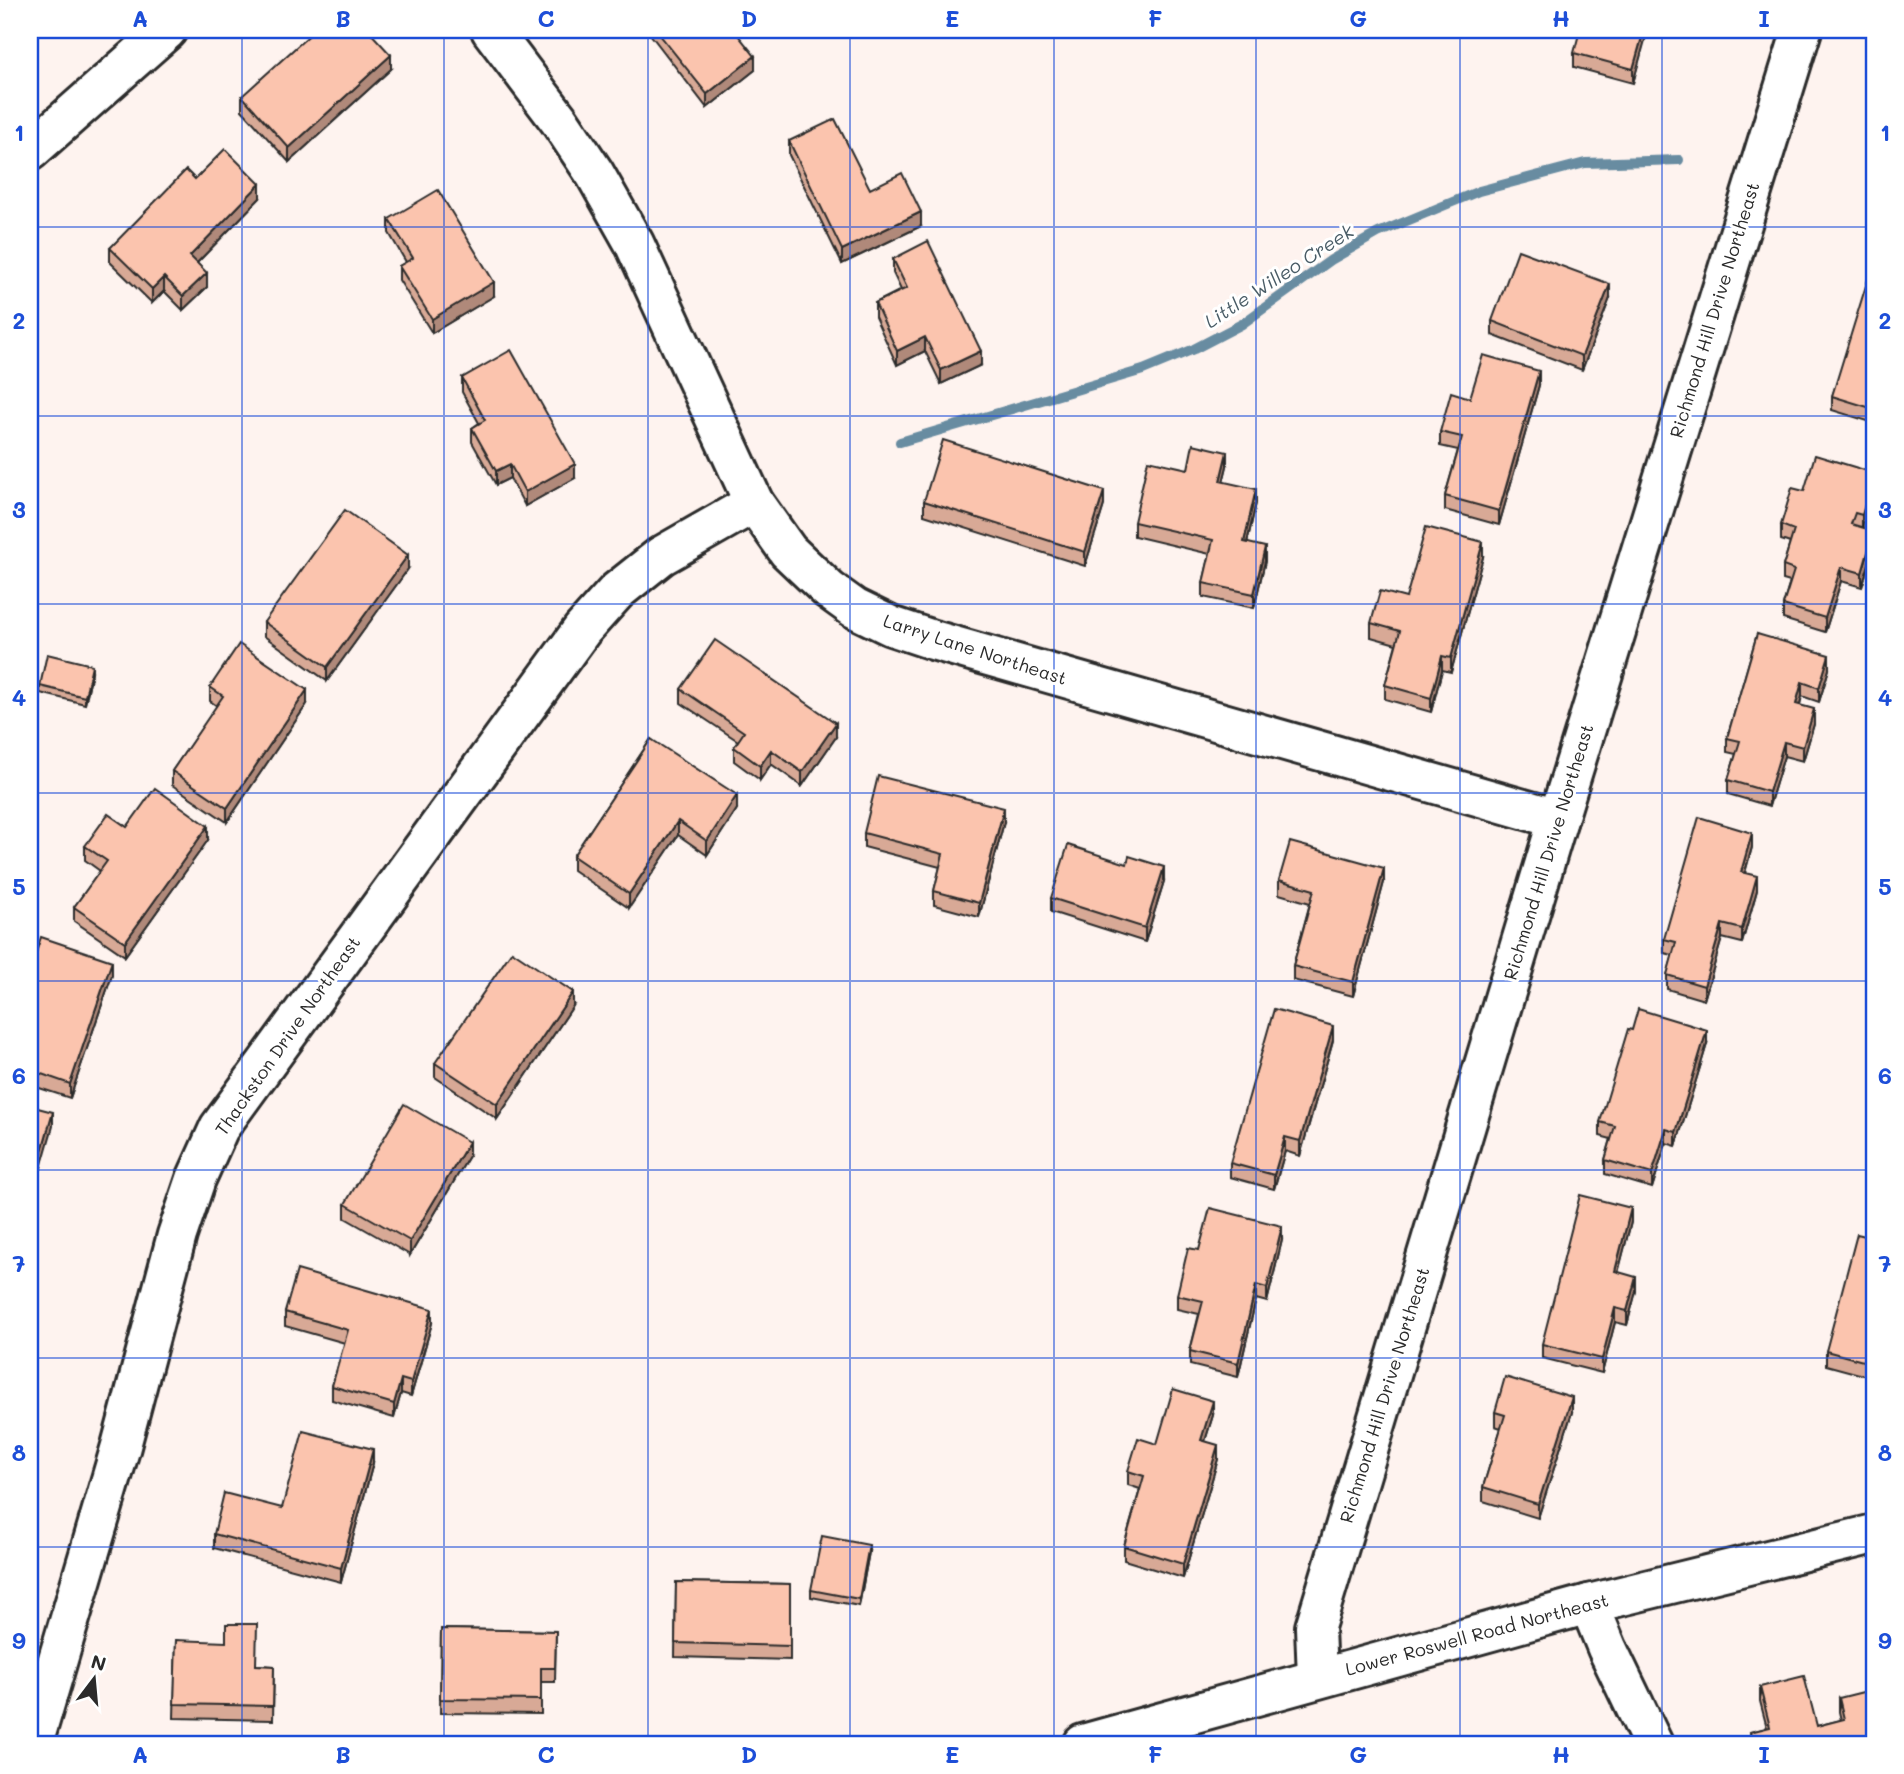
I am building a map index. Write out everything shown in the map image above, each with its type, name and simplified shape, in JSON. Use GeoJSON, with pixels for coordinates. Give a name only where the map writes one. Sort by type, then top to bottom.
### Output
{"type":"FeatureCollection","features":[{"type":"Feature","properties":{"kind":"street"},"geometry":{"type":"LineString","coordinates":[[30,151],[167,30]]}},
{"type":"Feature","properties":{"kind":"street","name":"Larry Lane Northeast"},"geometry":{"type":"LineString","coordinates":[[491,30],[559,120],[608,197],[639,254],[754,503],[789,551],[829,590],[854,608],[891,626],[1558,820]]}},
{"type":"Feature","properties":{"kind":"street","name":"Richmond Hill Drive Northeast"},"geometry":{"type":"LineString","coordinates":[[1317,1678],[1315,1627],[1558,820],[1802,30]]}},
{"type":"Feature","properties":{"kind":"street","name":"Thackston Drive Northeast"},"geometry":{"type":"LineString","coordinates":[[33,1744],[121,1446],[177,1235],[196,1179],[219,1128],[582,630],[617,591],[661,556],[754,503]]}},
{"type":"Feature","properties":{"kind":"street","name":"Lower Roswell Road Northeast"},"geometry":{"type":"LineString","coordinates":[[1083,1744],[1589,1604],[1874,1534]]}},
{"type":"Feature","properties":{"kind":"street"},"geometry":{"type":"LineString","coordinates":[[1589,1604],[1653,1744]]}},
{"type":"Feature","properties":{"kind":"building"},"geometry":{"type":"Polygon","coordinates":[[[315,30],[368,30],[391,55],[289,148],[242,96],[315,30]]]}},
{"type":"Feature","properties":{"kind":"building"},"geometry":{"type":"Polygon","coordinates":[[[656,30],[734,30],[755,56],[707,94],[656,30]]]}},
{"type":"Feature","properties":{"kind":"building"},"geometry":{"type":"Polygon","coordinates":[[[1580,30],[1644,30],[1633,69],[1574,53],[1580,30]]]}},
{"type":"Feature","properties":{"kind":"building"},"geometry":{"type":"Polygon","coordinates":[[[835,119],[870,189],[902,173],[921,212],[842,250],[789,141],[835,119]]]}},
{"type":"Feature","properties":{"kind":"building"},"geometry":{"type":"Polygon","coordinates":[[[225,149],[260,184],[190,256],[207,273],[183,296],[164,277],[152,289],[110,248],[186,170],[195,179],[225,149]]]}},
{"type":"Feature","properties":{"kind":"building"},"geometry":{"type":"Polygon","coordinates":[[[438,190],[494,282],[432,319],[399,266],[413,258],[389,219],[438,190]]]}},
{"type":"Feature","properties":{"kind":"building"},"geometry":{"type":"Polygon","coordinates":[[[928,241],[981,351],[941,370],[925,337],[897,351],[875,303],[907,288],[893,259],[928,241]]]}},
{"type":"Feature","properties":{"kind":"building"},"geometry":{"type":"Polygon","coordinates":[[[1518,250],[1610,284],[1582,356],[1492,321],[1518,250]]]}},
{"type":"Feature","properties":{"kind":"building"},"geometry":{"type":"Polygon","coordinates":[[[1868,279],[1874,281],[1874,409],[1832,396],[1868,279]]]}},
{"type":"Feature","properties":{"kind":"building"},"geometry":{"type":"Polygon","coordinates":[[[511,350],[575,464],[525,492],[510,464],[496,471],[472,428],[485,420],[462,378],[511,350]]]}},
{"type":"Feature","properties":{"kind":"building"},"geometry":{"type":"Polygon","coordinates":[[[1483,355],[1539,371],[1499,511],[1445,496],[1462,437],[1440,432],[1451,392],[1470,398],[1483,355]]]}},
{"type":"Feature","properties":{"kind":"building"},"geometry":{"type":"Polygon","coordinates":[[[943,440],[1104,491],[1085,552],[924,501],[943,440]]]}},
{"type":"Feature","properties":{"kind":"building"},"geometry":{"type":"Polygon","coordinates":[[[1193,444],[1227,452],[1220,481],[1256,489],[1244,542],[1265,547],[1254,594],[1203,583],[1213,540],[1134,522],[1148,460],[1188,469],[1193,444]]]}},
{"type":"Feature","properties":{"kind":"building"},"geometry":{"type":"Polygon","coordinates":[[[1815,455],[1874,473],[1862,515],[1855,513],[1851,524],[1874,531],[1862,573],[1841,567],[1825,618],[1783,605],[1794,570],[1783,566],[1794,530],[1781,525],[1792,488],[1804,491],[1815,455]]]}},
{"type":"Feature","properties":{"kind":"building"},"geometry":{"type":"Polygon","coordinates":[[[345,510],[408,555],[327,667],[264,622],[345,510]]]}},
{"type":"Feature","properties":{"kind":"building"},"geometry":{"type":"Polygon","coordinates":[[[1426,527],[1483,542],[1451,658],[1442,656],[1431,698],[1385,685],[1400,631],[1371,623],[1380,591],[1406,598],[1426,527]]]}},
{"type":"Feature","properties":{"kind":"building"},"geometry":{"type":"Polygon","coordinates":[[[1757,634],[1829,655],[1819,688],[1802,682],[1796,704],[1814,709],[1803,747],[1784,742],[1769,792],[1728,780],[1740,741],[1727,738],[1757,634]]]}},
{"type":"Feature","properties":{"kind":"building"},"geometry":{"type":"Polygon","coordinates":[[[715,640],[836,723],[802,772],[771,750],[760,766],[734,747],[744,732],[681,689],[715,640]]]}},
{"type":"Feature","properties":{"kind":"building"},"geometry":{"type":"Polygon","coordinates":[[[239,644],[307,690],[227,808],[172,771],[223,696],[210,687],[239,644]]]}},
{"type":"Feature","properties":{"kind":"building"},"geometry":{"type":"Polygon","coordinates":[[[47,654],[92,665],[85,697],[40,686],[47,654]]]}},
{"type":"Feature","properties":{"kind":"building"},"geometry":{"type":"Polygon","coordinates":[[[651,739],[737,795],[707,841],[678,821],[629,894],[573,856],[651,739]]]}},
{"type":"Feature","properties":{"kind":"building"},"geometry":{"type":"Polygon","coordinates":[[[878,776],[1004,808],[979,903],[934,891],[943,854],[864,833],[878,776]]]}},
{"type":"Feature","properties":{"kind":"building"},"geometry":{"type":"Polygon","coordinates":[[[155,788],[208,826],[125,942],[74,907],[107,861],[85,846],[108,814],[127,827],[155,788]]]}},
{"type":"Feature","properties":{"kind":"building"},"geometry":{"type":"Polygon","coordinates":[[[1699,817],[1752,833],[1741,872],[1757,876],[1742,929],[1722,924],[1704,986],[1667,975],[1676,942],[1664,939],[1699,817]]]}},
{"type":"Feature","properties":{"kind":"building"},"geometry":{"type":"Polygon","coordinates":[[[1290,842],[1384,868],[1353,982],[1293,966],[1314,890],[1279,880],[1290,842]]]}},
{"type":"Feature","properties":{"kind":"building"},"geometry":{"type":"Polygon","coordinates":[[[1068,845],[1127,864],[1129,856],[1164,867],[1145,928],[1051,898],[1068,845]]]}},
{"type":"Feature","properties":{"kind":"building"},"geometry":{"type":"Polygon","coordinates":[[[41,937],[112,961],[70,1084],[30,1070],[30,971],[41,937]]]}},
{"type":"Feature","properties":{"kind":"building"},"geometry":{"type":"Polygon","coordinates":[[[512,951],[573,992],[497,1104],[435,1063],[512,951]]]}},
{"type":"Feature","properties":{"kind":"building"},"geometry":{"type":"Polygon","coordinates":[[[1274,1009],[1333,1026],[1300,1141],[1285,1137],[1274,1175],[1230,1163],[1274,1009]]]}},
{"type":"Feature","properties":{"kind":"building"},"geometry":{"type":"Polygon","coordinates":[[[1638,1009],[1707,1030],[1676,1132],[1666,1129],[1652,1174],[1605,1160],[1615,1126],[1600,1122],[1628,1029],[1632,1030],[1638,1009]]]}},
{"type":"Feature","properties":{"kind":"building"},"geometry":{"type":"Polygon","coordinates":[[[404,1104],[469,1142],[410,1241],[345,1204],[404,1104]]]}},
{"type":"Feature","properties":{"kind":"building"},"geometry":{"type":"Polygon","coordinates":[[[30,1106],[53,1112],[30,1192],[30,1106]]]}},
{"type":"Feature","properties":{"kind":"building"},"geometry":{"type":"Polygon","coordinates":[[[1580,1195],[1631,1208],[1615,1271],[1636,1277],[1627,1311],[1615,1308],[1602,1359],[1542,1344],[1580,1195]]]}},
{"type":"Feature","properties":{"kind":"building"},"geometry":{"type":"Polygon","coordinates":[[[1210,1208],[1282,1226],[1267,1288],[1256,1285],[1238,1363],[1190,1351],[1203,1301],[1177,1295],[1188,1248],[1199,1250],[1210,1208]]]}},
{"type":"Feature","properties":{"kind":"building"},"geometry":{"type":"Polygon","coordinates":[[[1857,1234],[1874,1238],[1874,1364],[1826,1351],[1857,1234]]]}},
{"type":"Feature","properties":{"kind":"building"},"geometry":{"type":"Polygon","coordinates":[[[297,1270],[432,1309],[411,1382],[401,1379],[394,1404],[332,1386],[348,1330],[285,1312],[297,1270]]]}},
{"type":"Feature","properties":{"kind":"building"},"geometry":{"type":"Polygon","coordinates":[[[1505,1377],[1572,1397],[1538,1504],[1483,1487],[1505,1415],[1495,1412],[1505,1377]]]}},
{"type":"Feature","properties":{"kind":"building"},"geometry":{"type":"Polygon","coordinates":[[[1173,1389],[1213,1401],[1201,1440],[1218,1445],[1183,1564],[1124,1546],[1144,1476],[1128,1471],[1138,1438],[1157,1444],[1173,1389]]]}},
{"type":"Feature","properties":{"kind":"building"},"geometry":{"type":"Polygon","coordinates":[[[303,1431],[373,1449],[341,1568],[214,1534],[224,1493],[282,1508],[303,1431]]]}},
{"type":"Feature","properties":{"kind":"building"},"geometry":{"type":"Polygon","coordinates":[[[822,1536],[869,1545],[859,1599],[811,1590],[822,1536]]]}},
{"type":"Feature","properties":{"kind":"building"},"geometry":{"type":"Polygon","coordinates":[[[676,1582],[790,1584],[790,1646],[675,1643],[676,1582]]]}},
{"type":"Feature","properties":{"kind":"building"},"geometry":{"type":"Polygon","coordinates":[[[226,1624],[257,1624],[256,1665],[274,1666],[273,1706],[174,1704],[176,1640],[226,1642],[226,1624]]]}},
{"type":"Feature","properties":{"kind":"building"},"geometry":{"type":"Polygon","coordinates":[[[441,1629],[556,1631],[555,1668],[541,1668],[541,1700],[440,1699],[441,1629]]]}},
{"type":"Feature","properties":{"kind":"building"},"geometry":{"type":"Polygon","coordinates":[[[1804,1676],[1817,1726],[1844,1719],[1839,1698],[1871,1690],[1874,1702],[1874,1744],[1753,1744],[1750,1732],[1770,1727],[1760,1687],[1804,1676]]]}},
{"type":"Feature","properties":{"kind":"waterway","name":"Little Willeo Creek"},"geometry":{"type":"LineString","coordinates":[[900,442],[1143,370],[1194,349],[1242,324],[1331,260],[1378,233],[1479,191],[1585,163],[1679,160]]}}]}
